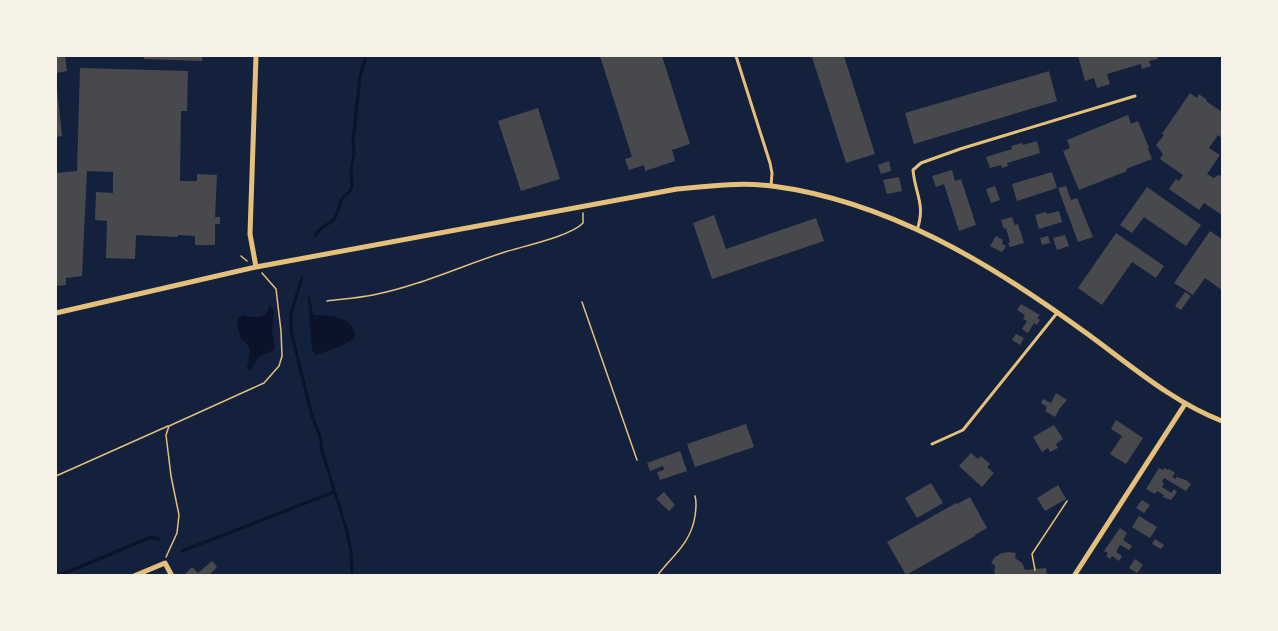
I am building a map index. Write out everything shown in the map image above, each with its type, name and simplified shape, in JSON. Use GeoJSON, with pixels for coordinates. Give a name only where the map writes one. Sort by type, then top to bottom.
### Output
{"type":"FeatureCollection","features":[{"type":"Feature","properties":{"kind":"street"},"geometry":{"type":"LineString","coordinates":[[248,56],[256,58],[250,234],[256,267]]}},
{"type":"Feature","properties":{"kind":"street"},"geometry":{"type":"LineString","coordinates":[[56,314],[256,267],[677,189],[711,185],[771,186],[815,194],[864,208],[916,230],[977,261],[1058,312],[1185,404],[1222,421]]}},
{"type":"Feature","properties":{"kind":"street"},"geometry":{"type":"LineString","coordinates":[[1074,576],[1185,404]]}},
{"type":"Feature","properties":{"kind":"street"},"geometry":{"type":"LineString","coordinates":[[134,576],[165,563],[172,576]]}},
{"type":"Feature","properties":{"kind":"lane"},"geometry":{"type":"LineString","coordinates":[[736,56],[770,163],[771,186]]}},
{"type":"Feature","properties":{"kind":"lane"},"geometry":{"type":"LineString","coordinates":[[916,230],[921,209],[913,170],[921,162],[960,148],[1135,96]]}},
{"type":"Feature","properties":{"kind":"lane"},"geometry":{"type":"LineString","coordinates":[[932,444],[963,430],[1058,312]]}},
{"type":"Feature","properties":{"kind":"path"},"geometry":{"type":"LineString","coordinates":[[327,300],[374,295],[431,279],[567,233],[583,223],[581,207]]}},
{"type":"Feature","properties":{"kind":"path"},"geometry":{"type":"LineString","coordinates":[[56,476],[264,384],[279,366],[282,356],[281,331],[276,289],[256,267]]}},
{"type":"Feature","properties":{"kind":"path"},"geometry":{"type":"LineString","coordinates":[[582,302],[637,460]]}},
{"type":"Feature","properties":{"kind":"path"},"geometry":{"type":"LineString","coordinates":[[165,563],[166,554],[177,533],[179,515],[171,476],[166,435],[168,426]]}},
{"type":"Feature","properties":{"kind":"path"},"geometry":{"type":"LineString","coordinates":[[657,576],[686,543],[692,531],[695,496]]}},
{"type":"Feature","properties":{"kind":"path"},"geometry":{"type":"LineString","coordinates":[[1035,570],[1032,554],[1067,501]]}},
{"type":"Feature","properties":{"kind":"water"},"geometry":{"type":"Polygon","coordinates":[[[271,305],[274,313],[272,331],[275,347],[272,351],[260,356],[249,370],[247,368],[250,350],[241,339],[237,325],[238,318],[243,315],[263,316],[271,305]]]}},
{"type":"Feature","properties":{"kind":"water"},"geometry":{"type":"Polygon","coordinates":[[[309,315],[331,316],[345,321],[354,330],[355,338],[316,355],[312,350],[309,315]]]}},
{"type":"Feature","properties":{"kind":"building"},"geometry":{"type":"Polygon","coordinates":[[[56,56],[65,56],[67,71],[56,73],[56,56]]]}},
{"type":"Feature","properties":{"kind":"building"},"geometry":{"type":"Polygon","coordinates":[[[144,56],[202,56],[202,61],[144,59],[144,56]]]}},
{"type":"Feature","properties":{"kind":"building"},"geometry":{"type":"Polygon","coordinates":[[[600,56],[662,56],[690,144],[672,150],[675,161],[645,171],[644,165],[629,170],[625,159],[632,157],[600,56]]]}},
{"type":"Feature","properties":{"kind":"building"},"geometry":{"type":"Polygon","coordinates":[[[813,56],[844,56],[875,154],[846,163],[813,56]]]}},
{"type":"Feature","properties":{"kind":"building"},"geometry":{"type":"Polygon","coordinates":[[[1078,56],[1157,56],[1158,59],[1149,61],[1151,66],[1142,69],[1141,64],[1107,74],[1110,84],[1097,88],[1094,78],[1085,81],[1078,56]]]}},
{"type":"Feature","properties":{"kind":"building"},"geometry":{"type":"Polygon","coordinates":[[[80,68],[188,71],[187,111],[181,111],[180,181],[197,181],[197,174],[217,175],[215,217],[220,217],[220,224],[215,224],[215,245],[195,245],[195,236],[136,235],[135,259],[106,258],[107,221],[95,220],[96,192],[113,193],[113,172],[87,171],[82,276],[66,278],[66,285],[56,286],[56,173],[77,171],[80,68]]]}},
{"type":"Feature","properties":{"kind":"building"},"geometry":{"type":"Polygon","coordinates":[[[1049,71],[1057,101],[914,144],[905,113],[1049,71]]]}},
{"type":"Feature","properties":{"kind":"building"},"geometry":{"type":"Polygon","coordinates":[[[56,88],[62,136],[56,137],[56,88]]]}},
{"type":"Feature","properties":{"kind":"building"},"geometry":{"type":"Polygon","coordinates":[[[1190,93],[1197,98],[1199,94],[1222,112],[1222,138],[1218,135],[1209,148],[1220,155],[1207,174],[1214,178],[1218,175],[1222,176],[1222,215],[1204,203],[1199,210],[1169,189],[1176,179],[1179,181],[1183,175],[1160,159],[1163,154],[1156,145],[1190,93]]]}},
{"type":"Feature","properties":{"kind":"building"},"geometry":{"type":"Polygon","coordinates":[[[538,108],[560,179],[521,191],[498,121],[538,108]]]}},
{"type":"Feature","properties":{"kind":"building"},"geometry":{"type":"Polygon","coordinates":[[[1128,115],[1131,124],[1138,121],[1152,159],[1079,190],[1063,151],[1070,148],[1067,140],[1128,115]]]}},
{"type":"Feature","properties":{"kind":"building"},"geometry":{"type":"Polygon","coordinates":[[[1037,141],[1040,153],[1007,163],[1008,166],[1002,168],[1001,165],[990,168],[986,157],[1012,149],[1011,146],[1037,141]]]}},
{"type":"Feature","properties":{"kind":"building"},"geometry":{"type":"Polygon","coordinates":[[[889,161],[891,171],[881,174],[878,165],[889,161]]]}},
{"type":"Feature","properties":{"kind":"building"},"geometry":{"type":"Polygon","coordinates":[[[952,170],[955,181],[961,179],[976,225],[959,231],[944,184],[936,187],[932,176],[952,170]]]}},
{"type":"Feature","properties":{"kind":"building"},"geometry":{"type":"Polygon","coordinates":[[[1052,172],[1057,188],[1017,201],[1012,184],[1052,172]]]}},
{"type":"Feature","properties":{"kind":"building"},"geometry":{"type":"Polygon","coordinates":[[[899,177],[902,191],[887,194],[883,180],[899,177]]]}},
{"type":"Feature","properties":{"kind":"building"},"geometry":{"type":"Polygon","coordinates":[[[995,186],[1000,200],[991,203],[986,189],[995,186]]]}},
{"type":"Feature","properties":{"kind":"building"},"geometry":{"type":"Polygon","coordinates":[[[1066,186],[1071,200],[1077,198],[1093,237],[1078,242],[1058,188],[1066,186]]]}},
{"type":"Feature","properties":{"kind":"building"},"geometry":{"type":"Polygon","coordinates":[[[1147,187],[1201,225],[1186,246],[1144,217],[1132,233],[1120,225],[1147,187]]]}},
{"type":"Feature","properties":{"kind":"building"},"geometry":{"type":"Polygon","coordinates":[[[1059,211],[1062,222],[1039,229],[1035,215],[1059,211]]]}},
{"type":"Feature","properties":{"kind":"building"},"geometry":{"type":"Polygon","coordinates":[[[714,215],[726,249],[816,218],[824,241],[712,279],[693,223],[714,215]]]}},
{"type":"Feature","properties":{"kind":"building"},"geometry":{"type":"Polygon","coordinates":[[[1012,217],[1015,225],[1018,224],[1024,243],[1010,247],[1006,228],[1004,229],[1001,220],[1012,217]]]}},
{"type":"Feature","properties":{"kind":"building"},"geometry":{"type":"Polygon","coordinates":[[[1210,231],[1222,239],[1222,290],[1205,278],[1193,295],[1174,283],[1210,231]]]}},
{"type":"Feature","properties":{"kind":"building"},"geometry":{"type":"Polygon","coordinates":[[[1116,233],[1164,266],[1156,278],[1132,262],[1102,305],[1078,288],[1116,233]]]}},
{"type":"Feature","properties":{"kind":"building"},"geometry":{"type":"Polygon","coordinates":[[[1065,235],[1069,246],[1057,250],[1053,238],[1065,235]]]}},
{"type":"Feature","properties":{"kind":"building"},"geometry":{"type":"Polygon","coordinates":[[[996,236],[1003,240],[1002,244],[1006,246],[1002,252],[990,246],[996,236]]]}},
{"type":"Feature","properties":{"kind":"building"},"geometry":{"type":"Polygon","coordinates":[[[1048,236],[1050,243],[1042,245],[1040,238],[1048,236]]]}},
{"type":"Feature","properties":{"kind":"building"},"geometry":{"type":"Polygon","coordinates":[[[1185,292],[1191,296],[1181,310],[1175,306],[1185,292]]]}},
{"type":"Feature","properties":{"kind":"building"},"geometry":{"type":"Polygon","coordinates":[[[1021,304],[1040,315],[1037,318],[1040,320],[1037,325],[1034,323],[1028,333],[1022,329],[1027,321],[1023,319],[1025,315],[1017,310],[1021,304]]]}},
{"type":"Feature","properties":{"kind":"building"},"geometry":{"type":"Polygon","coordinates":[[[1016,334],[1024,338],[1020,345],[1012,340],[1016,334]]]}},
{"type":"Feature","properties":{"kind":"building"},"geometry":{"type":"Polygon","coordinates":[[[1056,393],[1067,400],[1055,417],[1045,411],[1047,407],[1041,403],[1043,399],[1051,403],[1056,393]]]}},
{"type":"Feature","properties":{"kind":"building"},"geometry":{"type":"Polygon","coordinates":[[[1116,420],[1143,438],[1126,464],[1110,454],[1122,436],[1111,429],[1116,420]]]}},
{"type":"Feature","properties":{"kind":"building"},"geometry":{"type":"Polygon","coordinates":[[[746,424],[754,447],[695,467],[687,444],[746,424]]]}},
{"type":"Feature","properties":{"kind":"building"},"geometry":{"type":"Polygon","coordinates":[[[1054,425],[1063,439],[1056,444],[1058,448],[1050,452],[1048,448],[1042,452],[1033,437],[1054,425]]]}},
{"type":"Feature","properties":{"kind":"building"},"geometry":{"type":"Polygon","coordinates":[[[680,451],[687,471],[660,480],[657,472],[664,470],[663,466],[650,471],[647,463],[680,451]]]}},
{"type":"Feature","properties":{"kind":"building"},"geometry":{"type":"Polygon","coordinates":[[[971,453],[978,459],[981,456],[990,464],[987,467],[994,473],[982,487],[959,466],[971,453]]]}},
{"type":"Feature","properties":{"kind":"building"},"geometry":{"type":"Polygon","coordinates":[[[1159,468],[1169,469],[1175,473],[1172,477],[1186,480],[1191,484],[1186,491],[1164,478],[1162,487],[1171,493],[1174,489],[1177,492],[1171,500],[1163,497],[1164,495],[1157,491],[1155,494],[1146,489],[1159,468]]]}},
{"type":"Feature","properties":{"kind":"building"},"geometry":{"type":"Polygon","coordinates":[[[931,483],[943,503],[917,518],[905,498],[931,483]]]}},
{"type":"Feature","properties":{"kind":"building"},"geometry":{"type":"Polygon","coordinates":[[[1058,485],[1066,499],[1045,511],[1037,498],[1058,485]]]}},
{"type":"Feature","properties":{"kind":"building"},"geometry":{"type":"Polygon","coordinates":[[[664,492],[675,505],[669,511],[656,499],[664,492]]]}},
{"type":"Feature","properties":{"kind":"building"},"geometry":{"type":"Polygon","coordinates":[[[970,497],[987,528],[906,575],[887,542],[970,497]]]}},
{"type":"Feature","properties":{"kind":"building"},"geometry":{"type":"Polygon","coordinates":[[[1142,500],[1150,505],[1144,513],[1136,508],[1142,500]]]}},
{"type":"Feature","properties":{"kind":"building"},"geometry":{"type":"Polygon","coordinates":[[[1139,516],[1157,527],[1150,538],[1132,527],[1139,516]]]}},
{"type":"Feature","properties":{"kind":"building"},"geometry":{"type":"Polygon","coordinates":[[[1120,528],[1127,533],[1123,540],[1132,546],[1129,550],[1120,545],[1116,552],[1122,556],[1119,561],[1112,556],[1110,559],[1106,556],[1108,553],[1104,551],[1120,528]]]}},
{"type":"Feature","properties":{"kind":"building"},"geometry":{"type":"Polygon","coordinates":[[[1155,539],[1164,545],[1161,549],[1152,544],[1155,539]]]}},
{"type":"Feature","properties":{"kind":"building"},"geometry":{"type":"Polygon","coordinates":[[[1009,552],[1016,553],[1015,558],[1022,563],[1025,570],[1046,568],[1047,576],[994,576],[995,565],[991,563],[995,557],[1009,552]]]}},
{"type":"Feature","properties":{"kind":"building"},"geometry":{"type":"Polygon","coordinates":[[[1135,559],[1143,565],[1137,573],[1129,568],[1135,559]]]}},
{"type":"Feature","properties":{"kind":"building"},"geometry":{"type":"Polygon","coordinates":[[[212,561],[217,567],[208,576],[183,576],[192,567],[198,573],[212,561]]]}},
{"type":"Feature","properties":{"kind":"waterway"},"geometry":{"type":"LineString","coordinates":[[315,236],[334,219],[341,201],[352,187],[353,142],[364,56]]}},
{"type":"Feature","properties":{"kind":"waterway"},"geometry":{"type":"LineString","coordinates":[[302,278],[291,313],[291,331],[312,416],[320,436],[322,451],[346,528],[351,551],[352,576]]}},
{"type":"Feature","properties":{"kind":"waterway"},"geometry":{"type":"LineString","coordinates":[[309,298],[312,317]]}},
{"type":"Feature","properties":{"kind":"waterway"},"geometry":{"type":"LineString","coordinates":[[182,551],[334,492]]}},
{"type":"Feature","properties":{"kind":"waterway"},"geometry":{"type":"LineString","coordinates":[[58,576],[151,537],[159,539]]}}]}
